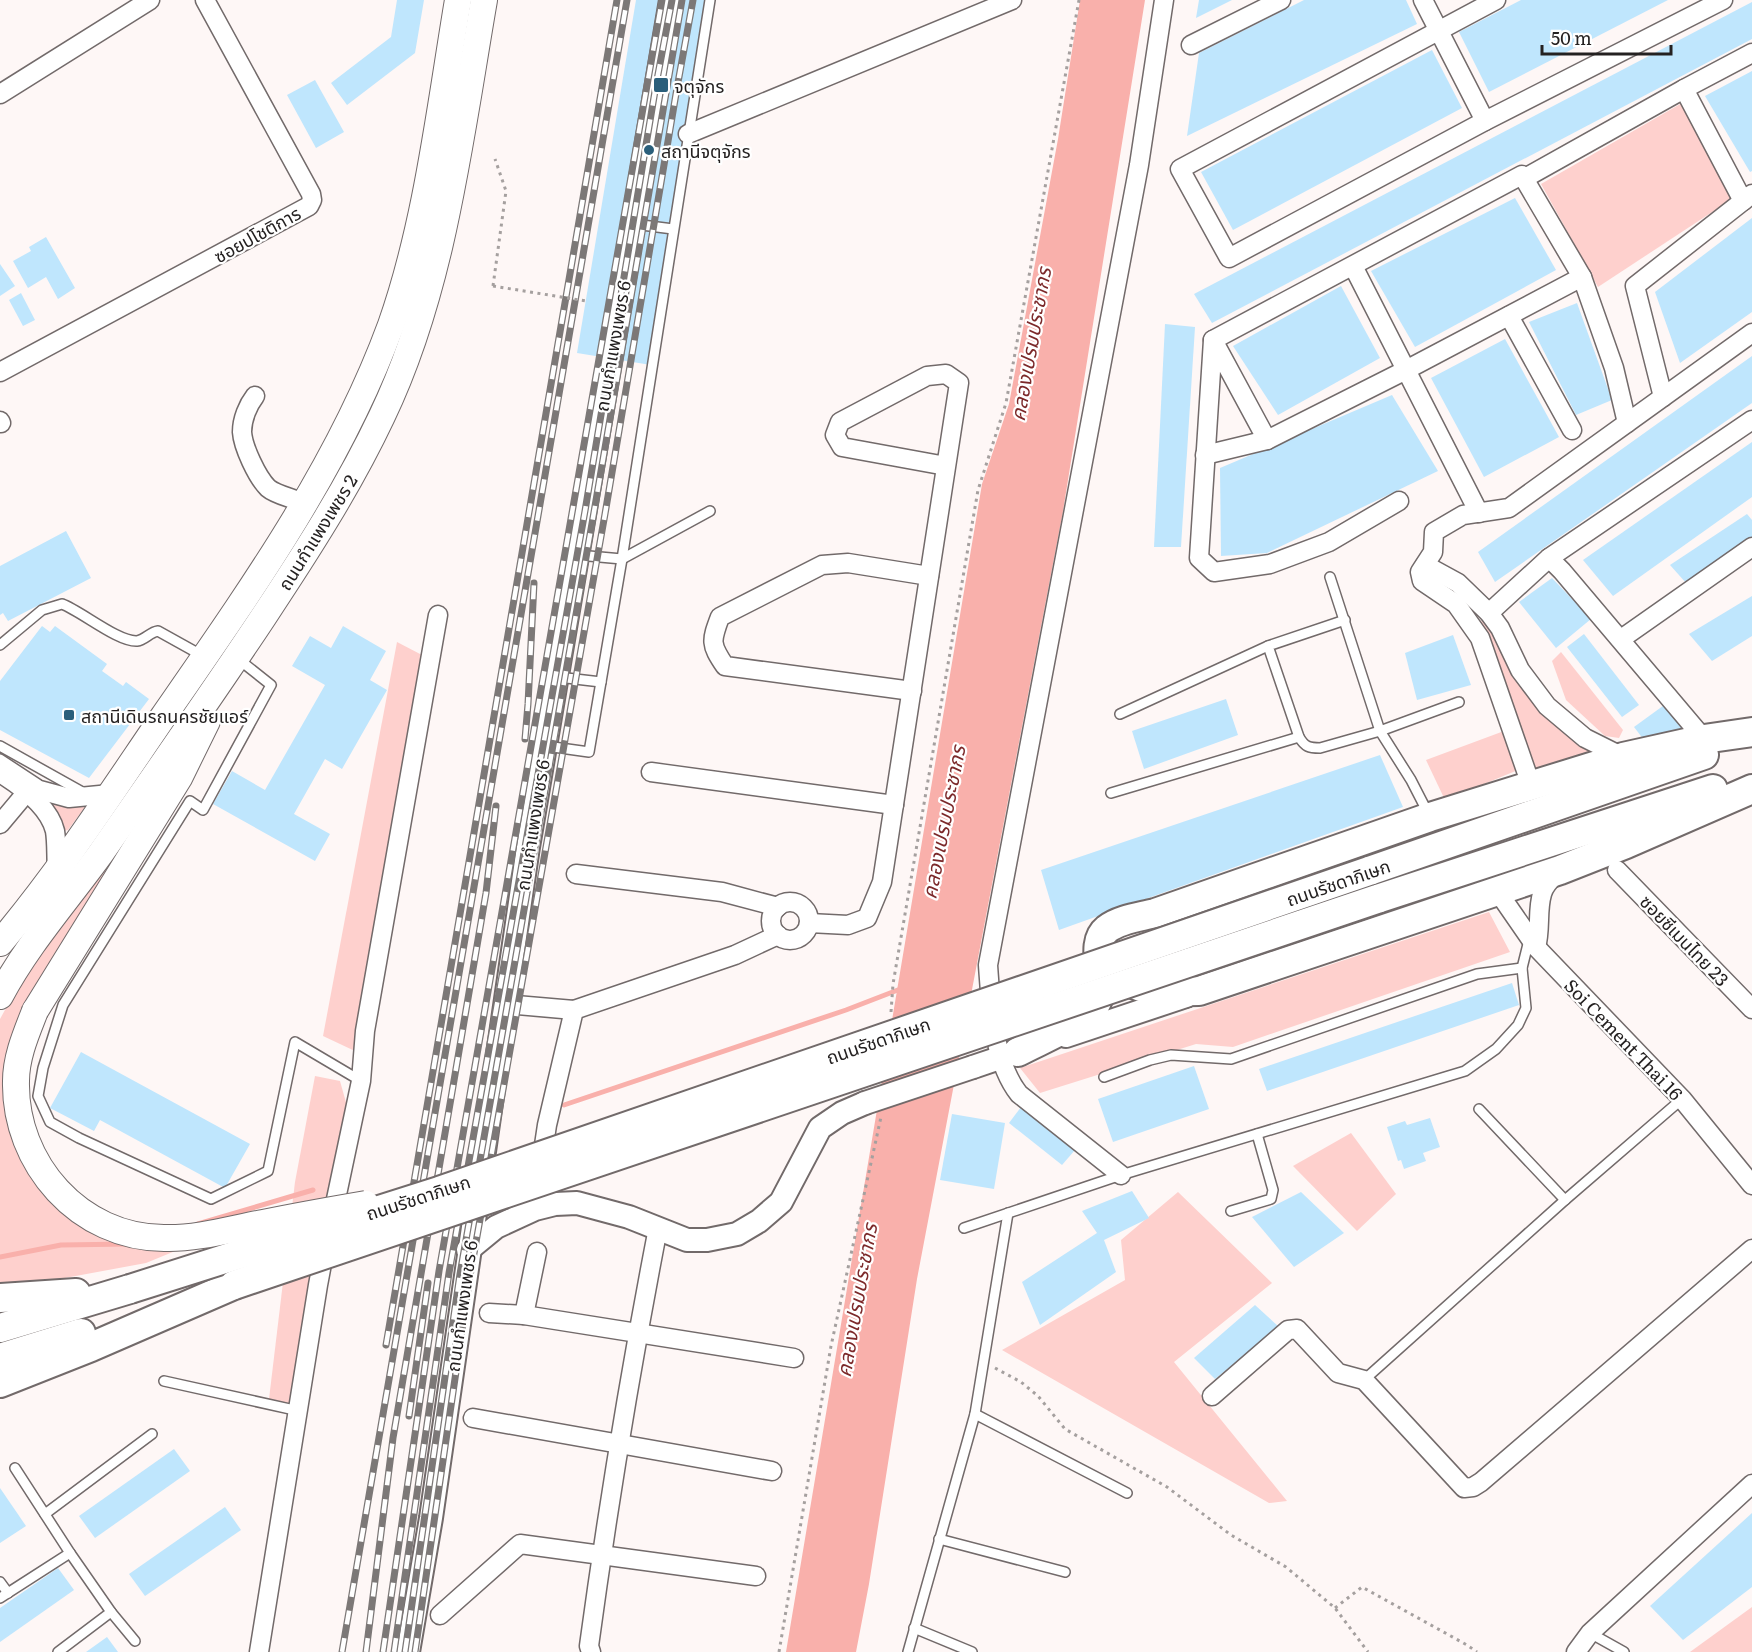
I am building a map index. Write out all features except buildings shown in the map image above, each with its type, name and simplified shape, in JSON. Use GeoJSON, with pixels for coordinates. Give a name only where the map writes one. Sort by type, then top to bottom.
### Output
{"type":"FeatureCollection","features":[{"type":"Feature","properties":{"kind":"main road","name":"ถนนกำแพงเพชร 2"},"geometry":{"type":"LineString","coordinates":[[0,943],[57,869],[100,795],[205,657],[278,548],[337,444],[367,385],[391,323],[420,217],[458,0]]}},
{"type":"Feature","properties":{"kind":"main road","name":"ถนนกำแพงเพชร 2"},"geometry":{"type":"LineString","coordinates":[[0,996],[28,951],[80,883],[230,668],[322,529],[384,414],[406,359],[423,305],[446,214],[484,0]]}},
{"type":"Feature","properties":{"kind":"main road"},"geometry":{"type":"LineString","coordinates":[[230,668],[179,778],[35,1011],[19,1057],[15,1079],[16,1103],[27,1146],[50,1184],[79,1210],[108,1227],[144,1237],[182,1238],[439,1191]]}},
{"type":"Feature","properties":{"kind":"main road"},"geometry":{"type":"LineString","coordinates":[[1009,1055],[1072,1023],[1094,1007],[1099,997],[1102,981],[1098,952],[1100,940],[1106,930],[1120,922],[1155,913],[1430,817],[1623,757],[1704,739],[1752,732]]}},
{"type":"Feature","properties":{"kind":"main road","name":"ถนนรัชดาภิเษก"},"geometry":{"type":"LineString","coordinates":[[0,1328],[439,1191],[1752,738]]}},
{"type":"Feature","properties":{"kind":"main road","name":"ถนนรัชดาภิเษก"},"geometry":{"type":"LineString","coordinates":[[0,1358],[234,1285],[1377,899],[1752,776]]}},
{"type":"Feature","properties":{"kind":"main road"},"geometry":{"type":"LineString","coordinates":[[1155,913],[1120,929],[1113,937],[1109,949],[1113,966],[1126,981],[1138,987],[1152,991],[1199,991],[1560,870],[1752,789]]}},
{"type":"Feature","properties":{"kind":"main road"},"geometry":{"type":"LineString","coordinates":[[0,1383],[234,1285]]}},
{"type":"Feature","properties":{"kind":"main road"},"geometry":{"type":"LineString","coordinates":[[0,1298],[130,1289]]}},
{"type":"Feature","properties":{"kind":"street"},"geometry":{"type":"LineString","coordinates":[[0,94],[150,0]]}},
{"type":"Feature","properties":{"kind":"street","name":"ซอยปโชติการ"},"geometry":{"type":"LineString","coordinates":[[0,372],[309,206],[312,200],[307,188],[205,0]]}},
{"type":"Feature","properties":{"kind":"street","name":"ถนนกำแพงเพชร 6"},"geometry":{"type":"LineString","coordinates":[[408,1652],[431,1518],[468,1250],[545,746],[671,0]]}},
{"type":"Feature","properties":{"kind":"street"},"geometry":{"type":"LineString","coordinates":[[688,134],[1012,0]]}},
{"type":"Feature","properties":{"kind":"street"},"geometry":{"type":"LineString","coordinates":[[1121,1175],[1019,1094],[1008,1078],[1009,1055],[990,994],[988,965],[1139,165],[1164,0]]}},
{"type":"Feature","properties":{"kind":"street"},"geometry":{"type":"LineString","coordinates":[[1191,45],[1281,0]]}},
{"type":"Feature","properties":{"kind":"street"},"geometry":{"type":"LineString","coordinates":[[1423,0],[1485,121]]}},
{"type":"Feature","properties":{"kind":"street"},"geometry":{"type":"LineString","coordinates":[[1496,0],[1180,169],[1229,258],[1485,121],[1723,0]]}},
{"type":"Feature","properties":{"kind":"street"},"geometry":{"type":"LineString","coordinates":[[1525,178],[1684,88],[1752,53]]}},
{"type":"Feature","properties":{"kind":"street"},"geometry":{"type":"LineString","coordinates":[[1663,397],[1635,286],[1748,198],[1684,88]]}},
{"type":"Feature","properties":{"kind":"street"},"geometry":{"type":"LineString","coordinates":[[1214,340],[1522,175],[1582,277],[1614,368],[1627,423]]}},
{"type":"Feature","properties":{"kind":"street"},"geometry":{"type":"LineString","coordinates":[[1353,266],[1479,513]]}},
{"type":"Feature","properties":{"kind":"street"},"geometry":{"type":"LineString","coordinates":[[1205,455],[1267,441],[1582,277]]}},
{"type":"Feature","properties":{"kind":"street"},"geometry":{"type":"LineString","coordinates":[[1509,316],[1572,430]]}},
{"type":"Feature","properties":{"kind":"street"},"geometry":{"type":"LineString","coordinates":[[1531,785],[1480,638],[1456,604],[1422,581],[1420,572],[1433,552],[1434,532],[1463,515],[1509,508],[1752,333]]}},
{"type":"Feature","properties":{"kind":"street"},"geometry":{"type":"LineString","coordinates":[[1214,340],[1267,441]]}},
{"type":"Feature","properties":{"kind":"street"},"geometry":{"type":"LineString","coordinates":[[1214,340],[1199,558],[1214,572],[1270,564],[1329,542],[1399,501]]}},
{"type":"Feature","properties":{"kind":"street"},"geometry":{"type":"LineString","coordinates":[[809,923],[848,925],[867,918],[882,882],[959,383],[946,374],[927,376],[840,422],[835,435],[842,447],[946,466]]}},
{"type":"Feature","properties":{"kind":"street"},"geometry":{"type":"LineString","coordinates":[[255,396],[248,405],[242,432],[250,459],[261,480],[270,490],[303,503]]}},
{"type":"Feature","properties":{"kind":"street"},"geometry":{"type":"LineString","coordinates":[[1489,613],[1549,558],[1752,420]]}},
{"type":"Feature","properties":{"kind":"street"},"geometry":{"type":"LineString","coordinates":[[1621,639],[1752,547]]}},
{"type":"Feature","properties":{"kind":"street"},"geometry":{"type":"LineString","coordinates":[[1549,558],[1621,639],[1704,739]]}},
{"type":"Feature","properties":{"kind":"street"},"geometry":{"type":"LineString","coordinates":[[912,690],[725,666],[714,649],[712,638],[720,617],[822,565],[848,563],[929,576]]}},
{"type":"Feature","properties":{"kind":"street"},"geometry":{"type":"LineString","coordinates":[[1425,565],[1458,583],[1489,613],[1500,628],[1520,670],[1547,706],[1585,738],[1623,757]]}},
{"type":"Feature","properties":{"kind":"street"},"geometry":{"type":"LineString","coordinates":[[259,1652],[318,1285],[361,1081],[365,1031],[438,615]]}},
{"type":"Feature","properties":{"kind":"street"},"geometry":{"type":"LineString","coordinates":[[651,772],[894,806]]}},
{"type":"Feature","properties":{"kind":"street"},"geometry":{"type":"LineString","coordinates":[[0,773],[21,788],[51,819],[55,832],[57,869]]}},
{"type":"Feature","properties":{"kind":"street"},"geometry":{"type":"LineString","coordinates":[[21,788],[69,798],[100,795]]}},
{"type":"Feature","properties":{"kind":"street"},"geometry":{"type":"LineString","coordinates":[[0,824],[21,788]]}},
{"type":"Feature","properties":{"kind":"street"},"geometry":{"type":"LineString","coordinates":[[1533,942],[1540,927],[1542,894],[1548,882],[1560,870]]}},
{"type":"Feature","properties":{"kind":"street","name":"ซอยซีเมนไทย 23"},"geometry":{"type":"LineString","coordinates":[[1617,870],[1752,1010]]}},
{"type":"Feature","properties":{"kind":"street"},"geometry":{"type":"LineString","coordinates":[[576,874],[722,892],[778,907]]}},
{"type":"Feature","properties":{"kind":"street","name":"Soi Cement Thai 16"},"geometry":{"type":"LineString","coordinates":[[1498,892],[1533,942],[1682,1099],[1752,1185]]}},
{"type":"Feature","properties":{"kind":"street"},"geometry":{"type":"LineString","coordinates":[[790,902],[796,903],[806,911],[809,923],[802,935],[797,938],[784,938],[778,935],[771,924],[771,918],[778,907],[790,902]]}},
{"type":"Feature","properties":{"kind":"street"},"geometry":{"type":"LineString","coordinates":[[505,1004],[574,1010],[735,955],[778,935]]}},
{"type":"Feature","properties":{"kind":"street"},"geometry":{"type":"LineString","coordinates":[[468,1250],[496,1227],[536,1209],[576,1203],[629,1217],[687,1240],[707,1240],[737,1234],[747,1229],[781,1202],[820,1128],[842,1113],[874,1106],[973,1067],[1199,991]]}},
{"type":"Feature","properties":{"kind":"street"},"geometry":{"type":"LineString","coordinates":[[536,1209],[547,1125],[574,1010]]}},
{"type":"Feature","properties":{"kind":"street"},"geometry":{"type":"LineString","coordinates":[[591,1652],[589,1646],[602,1554],[658,1228]]}},
{"type":"Feature","properties":{"kind":"street"},"geometry":{"type":"LineString","coordinates":[[1212,1395],[1288,1329],[1297,1329],[1338,1373],[1364,1380],[1464,1488],[1473,1487],[1752,1249]]}},
{"type":"Feature","properties":{"kind":"street"},"geometry":{"type":"LineString","coordinates":[[525,1315],[537,1252]]}},
{"type":"Feature","properties":{"kind":"street"},"geometry":{"type":"LineString","coordinates":[[489,1313],[525,1315],[794,1358]]}},
{"type":"Feature","properties":{"kind":"street"},"geometry":{"type":"LineString","coordinates":[[473,1418],[772,1471]]}},
{"type":"Feature","properties":{"kind":"street"},"geometry":{"type":"LineString","coordinates":[[1576,1652],[1590,1633],[1752,1484]]}},
{"type":"Feature","properties":{"kind":"street"},"geometry":{"type":"LineString","coordinates":[[440,1615],[520,1544],[756,1576]]}},
{"type":"Feature","properties":{"kind":"lane"},"geometry":{"type":"LineString","coordinates":[[545,746],[589,752],[622,559],[710,0]]}},
{"type":"Feature","properties":{"kind":"lane"},"geometry":{"type":"LineString","coordinates":[[633,224],[673,229]]}},
{"type":"Feature","properties":{"kind":"lane"},"geometry":{"type":"LineString","coordinates":[[577,555],[622,559],[710,511]]}},
{"type":"Feature","properties":{"kind":"lane"},"geometry":{"type":"LineString","coordinates":[[1330,578],[1380,731],[1411,780],[1430,817]]}},
{"type":"Feature","properties":{"kind":"lane"},"geometry":{"type":"LineString","coordinates":[[0,645],[42,610],[62,604],[131,640],[141,640],[158,631],[205,657]]}},
{"type":"Feature","properties":{"kind":"lane"},"geometry":{"type":"LineString","coordinates":[[1120,714],[1268,646],[1345,620]]}},
{"type":"Feature","properties":{"kind":"lane"},"geometry":{"type":"LineString","coordinates":[[1268,646],[1299,737],[1309,748],[1320,748],[1380,731],[1459,702]]}},
{"type":"Feature","properties":{"kind":"lane"},"geometry":{"type":"LineString","coordinates":[[230,668],[271,685],[203,810],[190,801],[63,1005],[43,1068],[38,1096],[50,1122],[79,1138],[211,1199],[268,1171],[295,1042],[361,1081]]}},
{"type":"Feature","properties":{"kind":"lane"},"geometry":{"type":"LineString","coordinates":[[557,677],[600,682]]}},
{"type":"Feature","properties":{"kind":"lane"},"geometry":{"type":"LineString","coordinates":[[1111,793],[1299,737]]}},
{"type":"Feature","properties":{"kind":"lane"},"geometry":{"type":"LineString","coordinates":[[0,746],[100,795]]}},
{"type":"Feature","properties":{"kind":"lane"},"geometry":{"type":"LineString","coordinates":[[0,759],[56,795]]}},
{"type":"Feature","properties":{"kind":"lane"},"geometry":{"type":"LineString","coordinates":[[963,1228],[1121,1175],[1465,1071],[1496,1049],[1518,1025],[1526,1008],[1522,968],[1533,942]]}},
{"type":"Feature","properties":{"kind":"lane"},"geometry":{"type":"LineString","coordinates":[[1104,1077],[1150,1060],[1171,1055],[1231,1059],[1477,974],[1522,968]]}},
{"type":"Feature","properties":{"kind":"lane"},"geometry":{"type":"LineString","coordinates":[[1364,1380],[1682,1099]]}},
{"type":"Feature","properties":{"kind":"lane"},"geometry":{"type":"LineString","coordinates":[[1479,1109],[1565,1200]]}},
{"type":"Feature","properties":{"kind":"lane"},"geometry":{"type":"LineString","coordinates":[[1231,1211],[1271,1199],[1273,1190],[1257,1134]]}},
{"type":"Feature","properties":{"kind":"lane"},"geometry":{"type":"LineString","coordinates":[[908,1652],[975,1414],[1008,1213]]}},
{"type":"Feature","properties":{"kind":"lane"},"geometry":{"type":"LineString","coordinates":[[164,1381],[299,1411]]}},
{"type":"Feature","properties":{"kind":"lane"},"geometry":{"type":"LineString","coordinates":[[975,1414],[1127,1493]]}},
{"type":"Feature","properties":{"kind":"lane"},"geometry":{"type":"LineString","coordinates":[[45,1514],[152,1434]]}},
{"type":"Feature","properties":{"kind":"lane"},"geometry":{"type":"LineString","coordinates":[[15,1468],[70,1553],[111,1612],[135,1641]]}},
{"type":"Feature","properties":{"kind":"lane"},"geometry":{"type":"LineString","coordinates":[[939,1539],[1065,1572]]}},
{"type":"Feature","properties":{"kind":"lane"},"geometry":{"type":"LineString","coordinates":[[0,1582],[4,1596],[70,1553]]}},
{"type":"Feature","properties":{"kind":"lane"},"geometry":{"type":"LineString","coordinates":[[58,1652],[111,1612]]}},
{"type":"Feature","properties":{"kind":"lane"},"geometry":{"type":"LineString","coordinates":[[914,1628],[972,1652]]}},
{"type":"Feature","properties":{"kind":"lane"},"geometry":{"type":"LineString","coordinates":[[1590,1633],[1624,1652]]}},
{"type":"Feature","properties":{"kind":"path"},"geometry":{"type":"LineString","coordinates":[[890,1022],[893,984],[978,490],[1006,403],[1079,0]]}},
{"type":"Feature","properties":{"kind":"path"},"geometry":{"type":"LineString","coordinates":[[495,159],[506,191],[493,286],[586,301]]}},
{"type":"Feature","properties":{"kind":"path"},"geometry":{"type":"LineString","coordinates":[[779,1652],[874,1106]]}},
{"type":"Feature","properties":{"kind":"path"},"geometry":{"type":"LineString","coordinates":[[984,1361],[1021,1382],[1038,1396],[1051,1415],[1065,1429],[1167,1487],[1231,1535],[1286,1567],[1335,1608],[1368,1652]]}},
{"type":"Feature","properties":{"kind":"path"},"geometry":{"type":"LineString","coordinates":[[1335,1608],[1362,1587],[1477,1652]]}},
{"type":"Feature","properties":{"kind":"shaded area"},"geometry":{"type":"Polygon","coordinates":[[[1682,103],[1732,199],[1598,287],[1541,184],[1682,103]]]}},
{"type":"Feature","properties":{"kind":"shaded area"},"geometry":{"type":"Polygon","coordinates":[[[1476,618],[1488,625],[1556,723],[1595,755],[1533,773],[1476,618]]]}},
{"type":"Feature","properties":{"kind":"shaded area"},"geometry":{"type":"Polygon","coordinates":[[[397,642],[422,655],[357,1052],[323,1036],[397,642]]]}},
{"type":"Feature","properties":{"kind":"shaded area"},"geometry":{"type":"Polygon","coordinates":[[[1561,652],[1623,730],[1619,738],[1605,736],[1566,700],[1552,661],[1561,652]]]}},
{"type":"Feature","properties":{"kind":"shaded area"},"geometry":{"type":"Polygon","coordinates":[[[1504,731],[1518,770],[1445,800],[1426,760],[1504,731]]]}},
{"type":"Feature","properties":{"kind":"shaded area"},"geometry":{"type":"Polygon","coordinates":[[[167,777],[10,1064],[68,1211],[185,1247],[146,1263],[0,1290],[0,1019],[30,965],[167,777]]]}},
{"type":"Feature","properties":{"kind":"shaded area"},"geometry":{"type":"Polygon","coordinates":[[[48,802],[68,807],[85,807],[68,830],[64,831],[48,802]]]}},
{"type":"Feature","properties":{"kind":"shaded area"},"geometry":{"type":"Polygon","coordinates":[[[1489,912],[1510,952],[1233,1047],[1196,1044],[1040,1093],[1020,1068],[1489,912]]]}},
{"type":"Feature","properties":{"kind":"shaded area"},"geometry":{"type":"Polygon","coordinates":[[[315,1076],[340,1081],[347,1106],[294,1405],[269,1399],[295,1182],[315,1076]]]}},
{"type":"Feature","properties":{"kind":"shaded area"},"geometry":{"type":"Polygon","coordinates":[[[1351,1133],[1396,1194],[1357,1231],[1293,1166],[1351,1133]]]}},
{"type":"Feature","properties":{"kind":"shaded area"},"geometry":{"type":"Polygon","coordinates":[[[1178,1192],[1272,1283],[1174,1362],[1287,1501],[1269,1503],[1002,1350],[1125,1280],[1121,1240],[1178,1192]]]}},
{"type":"Feature","properties":{"kind":"shaded area"},"geometry":{"type":"Polygon","coordinates":[[[1752,1607],[1752,1652],[1690,1652],[1752,1607]]]}},
{"type":"Feature","properties":{"kind":"water","name":"คลองเปรมประชากร"},"geometry":{"type":"Polygon","coordinates":[[[1080,0],[1145,0],[1063,511],[917,1279],[869,1584],[856,1652],[786,1652],[982,484],[1009,404],[1058,139],[1080,0]]]}},
{"type":"Feature","properties":{"kind":"waterway"},"geometry":{"type":"LineString","coordinates":[[564,1105],[846,1010],[903,988]]}},
{"type":"Feature","properties":{"kind":"waterway"},"geometry":{"type":"LineString","coordinates":[[198,1224],[313,1190]]}},
{"type":"Feature","properties":{"kind":"waterway"},"geometry":{"type":"LineString","coordinates":[[0,1257],[61,1245],[129,1244]]}},
{"type":"Feature","properties":{"kind":"railway"},"geometry":{"type":"LineString","coordinates":[[386,1345],[617,0]]}},
{"type":"Feature","properties":{"kind":"railway"},"geometry":{"type":"LineString","coordinates":[[342,1652],[627,0]]}},
{"type":"Feature","properties":{"kind":"railway"},"geometry":{"type":"LineString","coordinates":[[383,1652],[439,1271],[662,0]]}},
{"type":"Feature","properties":{"kind":"railway"},"geometry":{"type":"LineString","coordinates":[[394,1652],[449,1273],[585,511],[672,0]]}},
{"type":"Feature","properties":{"kind":"railway"},"geometry":{"type":"LineString","coordinates":[[405,1652],[460,1274],[682,0]]}},
{"type":"Feature","properties":{"kind":"railway"},"geometry":{"type":"LineString","coordinates":[[415,1652],[470,1276],[605,514],[693,0]]}},
{"type":"Feature","properties":{"kind":"railway"},"geometry":{"type":"LineString","coordinates":[[525,739],[534,583]]}},
{"type":"Feature","properties":{"kind":"railway"},"geometry":{"type":"LineString","coordinates":[[366,1652],[393,1438],[486,893],[496,806]]}},
{"type":"Feature","properties":{"kind":"railway"},"geometry":{"type":"LineString","coordinates":[[409,1416],[428,1283]]}},
{"type":"Feature","properties":{"kind":"place","name":"จตุจักร"},"geometry":{"type":"Point","coordinates":[661,85]}},
{"type":"Feature","properties":{"kind":"place","name":"สถานีจตุจักร"},"geometry":{"type":"Point","coordinates":[649,150]}},
{"type":"Feature","properties":{"kind":"place","name":"สถานีเดินรถนครชัยแอร์"},"geometry":{"type":"Point","coordinates":[69,715]}}]}
